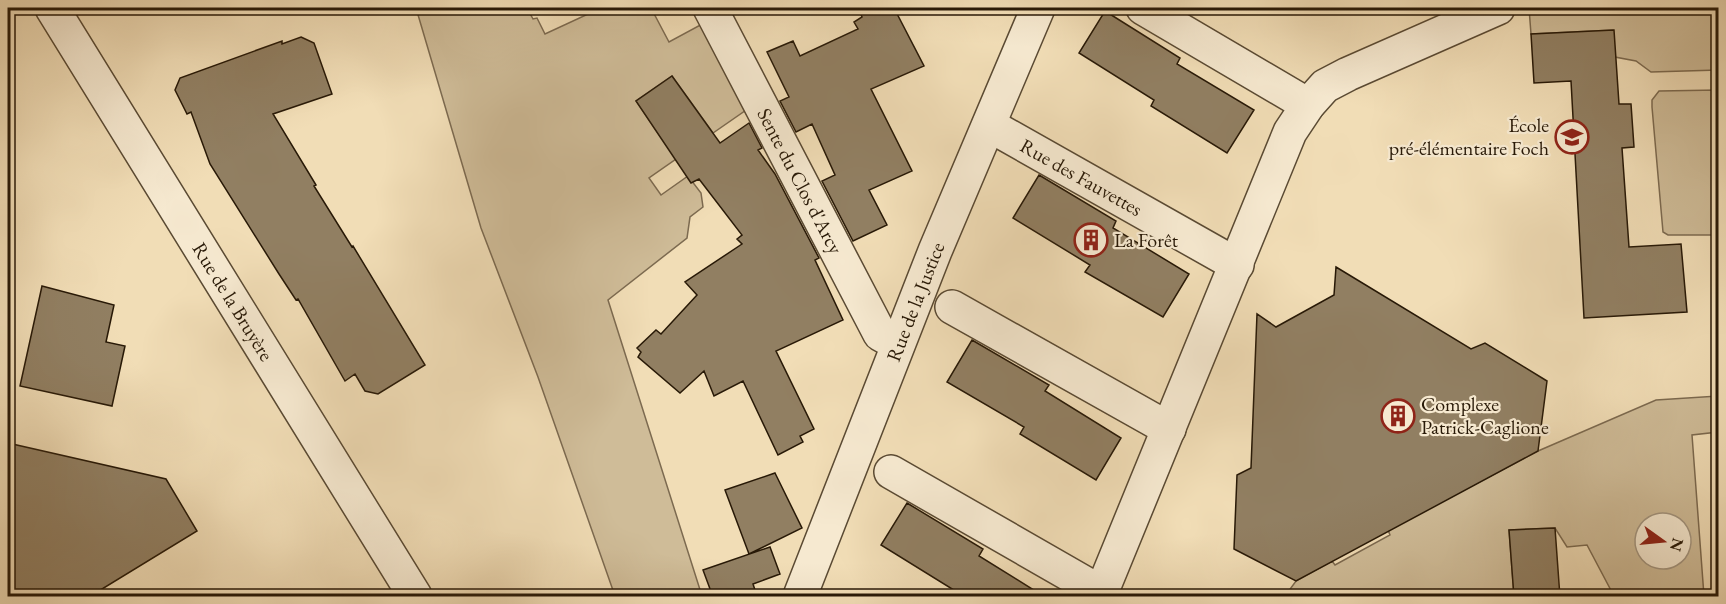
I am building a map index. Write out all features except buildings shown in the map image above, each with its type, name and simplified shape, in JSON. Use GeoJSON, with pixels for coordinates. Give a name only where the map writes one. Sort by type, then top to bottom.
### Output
{"type":"FeatureCollection","features":[{"type":"Feature","properties":{"kind":"street","name":"Rue de la Bruyère"},"geometry":{"type":"LineString","coordinates":[[52,8],[415,597]]}},
{"type":"Feature","properties":{"kind":"street","name":"Sente du Clos d'Arcy"},"geometry":{"type":"LineString","coordinates":[[710,8],[880,334],[898,344]]}},
{"type":"Feature","properties":{"kind":"street","name":"Rue de la Justice"},"geometry":{"type":"LineString","coordinates":[[800,597],[898,344],[1038,8]]}},
{"type":"Feature","properties":{"kind":"street"},"geometry":{"type":"LineString","coordinates":[[1143,8],[1308,105]]}},
{"type":"Feature","properties":{"kind":"street"},"geometry":{"type":"LineString","coordinates":[[891,472],[1101,595],[1290,132],[1308,105],[1325,86],[1340,78],[1498,8]]}},
{"type":"Feature","properties":{"kind":"street","name":"Rue des Fauvettes"},"geometry":{"type":"LineString","coordinates":[[989,124],[1237,265]]}},
{"type":"Feature","properties":{"kind":"street"},"geometry":{"type":"LineString","coordinates":[[952,307],[1169,429]]}},
{"type":"Feature","properties":{"kind":"shaded area"},"geometry":{"type":"Polygon","coordinates":[[[416,8],[527,8],[533,19],[537,18],[545,34],[601,8],[651,8],[669,42],[704,23],[749,108],[713,133],[672,76],[636,101],[676,159],[649,178],[661,195],[688,176],[701,193],[703,207],[690,217],[687,238],[608,300],[702,596],[615,596],[538,377],[481,228],[416,8]]]}},
{"type":"Feature","properties":{"kind":"shaded area"},"geometry":{"type":"Polygon","coordinates":[[[1529,8],[1715,8],[1718,70],[1651,72],[1636,61],[1615,57],[1613,30],[1531,34],[1529,8]]]}},
{"type":"Feature","properties":{"kind":"shaded area"},"geometry":{"type":"Polygon","coordinates":[[[1718,90],[1718,331],[1713,235],[1668,235],[1663,232],[1652,100],[1659,91],[1718,90]]]}},
{"type":"Feature","properties":{"kind":"shaded area"},"geometry":{"type":"Polygon","coordinates":[[[1718,396],[1718,432],[1692,435],[1704,596],[1614,596],[1587,545],[1567,547],[1555,528],[1509,530],[1514,596],[1285,596],[1296,581],[1332,561],[1335,565],[1390,535],[1388,530],[1538,451],[1656,400],[1718,396]]]}},
{"type":"Feature","properties":{"kind":"place","name":"École pré-élémentaire Foch"},"geometry":{"type":"Point","coordinates":[1572,137]}},
{"type":"Feature","properties":{"kind":"place","name":"La Forêt"},"geometry":{"type":"Point","coordinates":[1091,240]}},
{"type":"Feature","properties":{"kind":"place","name":"Complexe Patrick-Caglione"},"geometry":{"type":"Point","coordinates":[1398,416]}}]}
